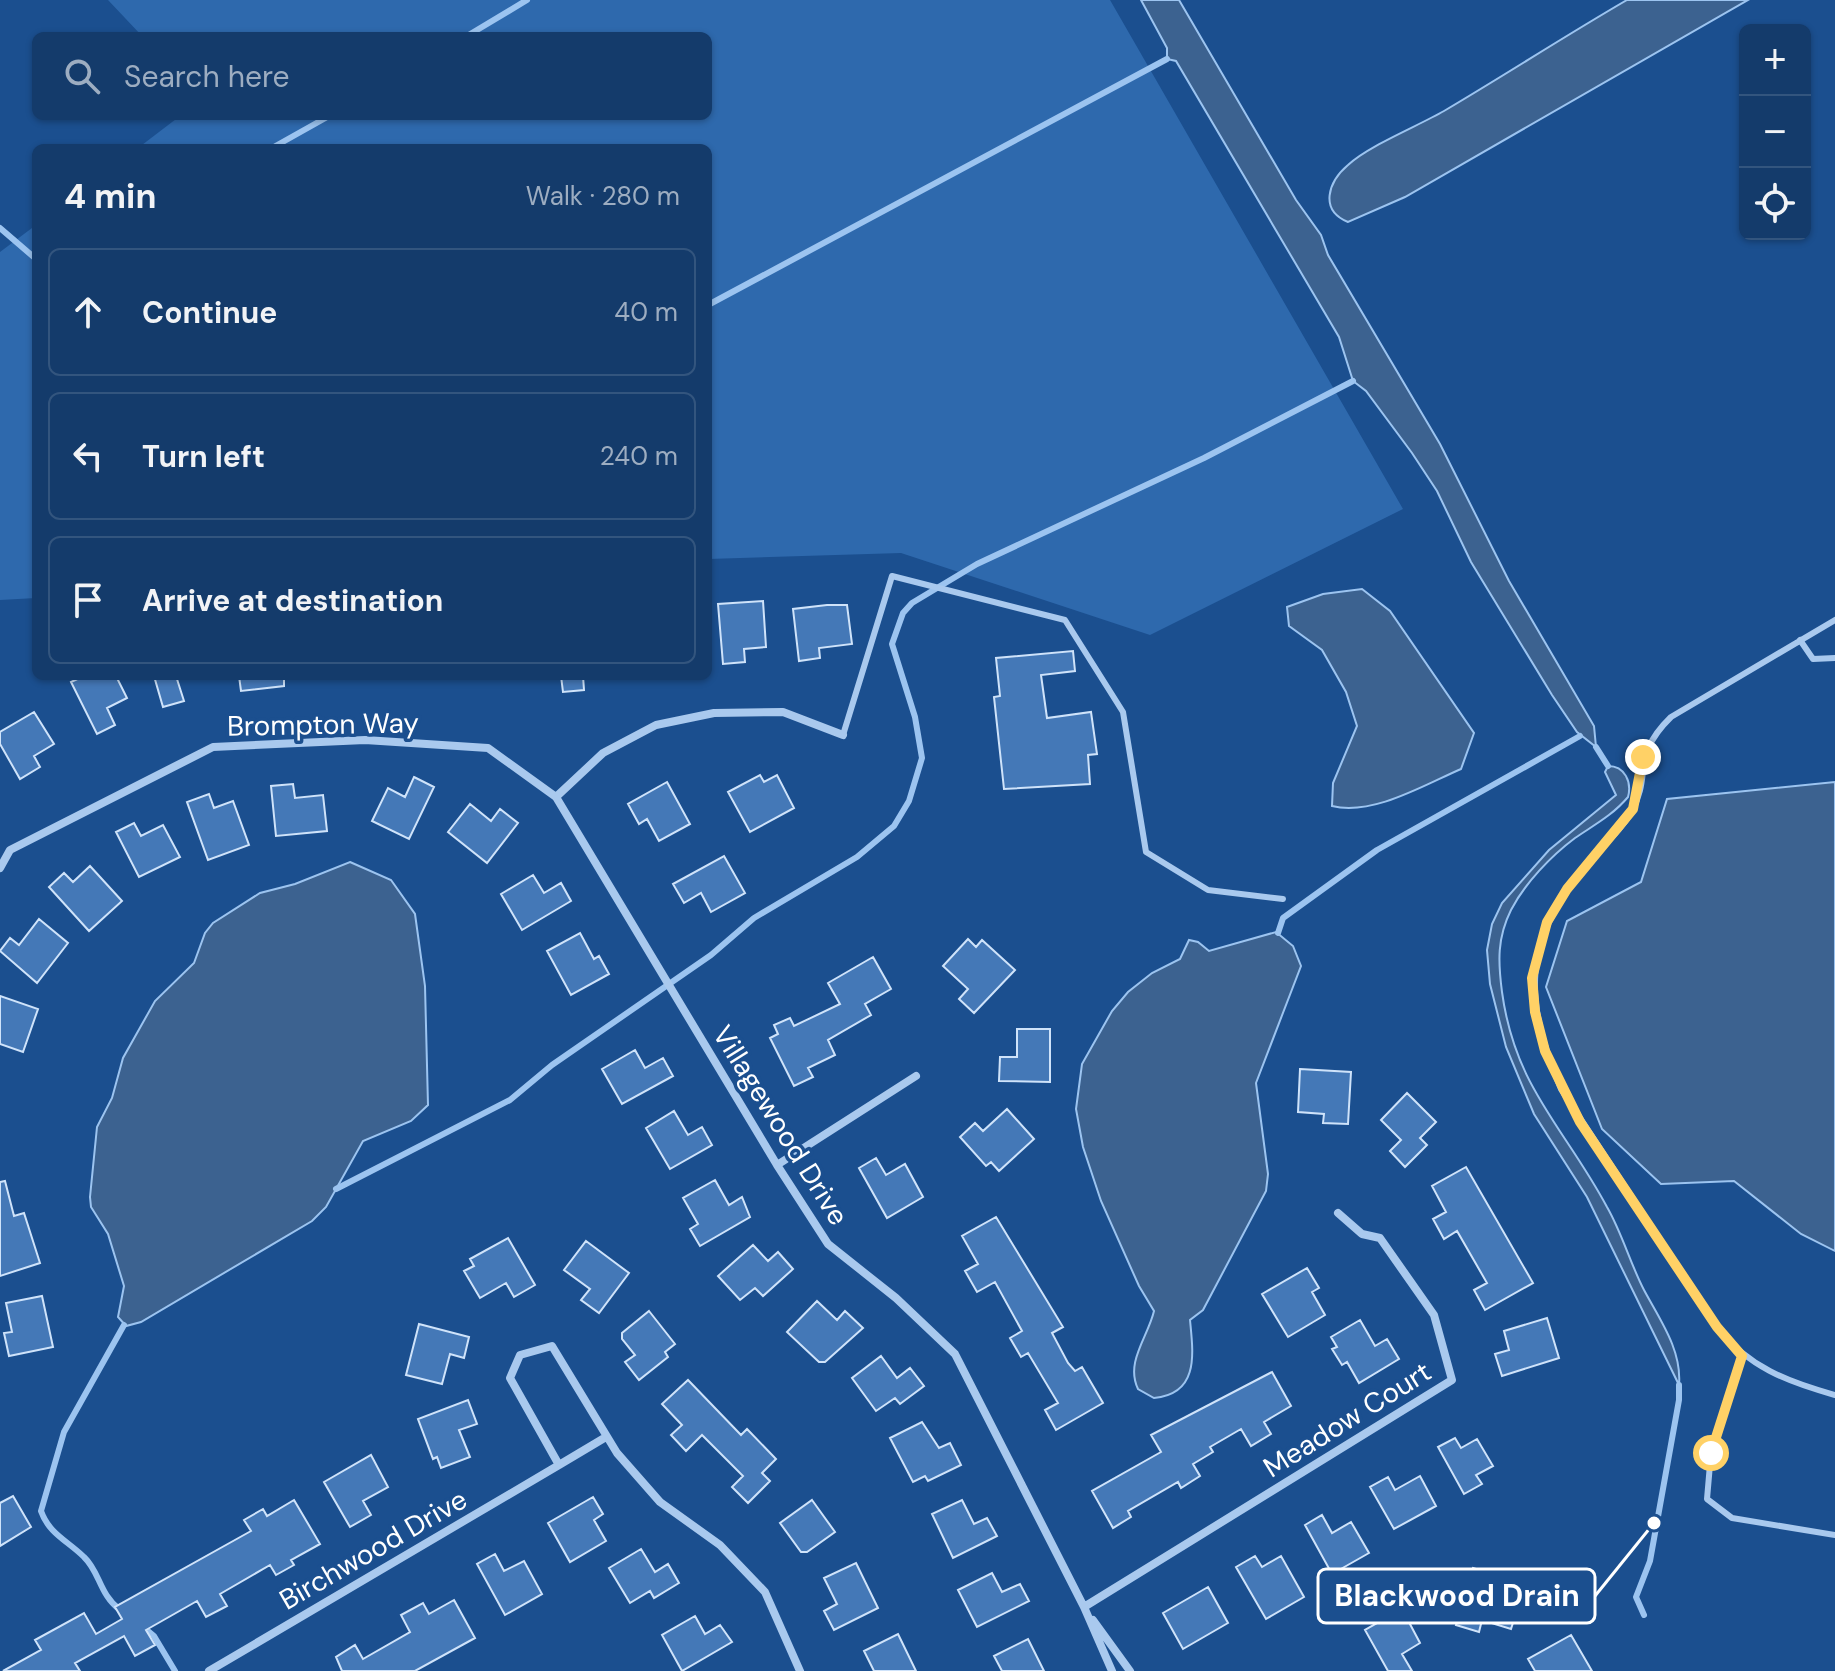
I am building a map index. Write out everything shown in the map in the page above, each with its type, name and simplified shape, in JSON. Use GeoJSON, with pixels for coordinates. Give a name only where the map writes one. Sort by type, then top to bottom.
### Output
{"type":"FeatureCollection","features":[{"type":"Feature","properties":{"kind":"street"},"geometry":{"type":"LineString","coordinates":[[556,797],[603,753],[656,725],[714,713],[783,712],[843,735]]}},
{"type":"Feature","properties":{"kind":"street","name":"Brompton Way"},"geometry":{"type":"LineString","coordinates":[[10,850],[213,747],[365,740],[488,748]]}},
{"type":"Feature","properties":{"kind":"street","name":"Villagewood Drive"},"geometry":{"type":"LineString","coordinates":[[488,748],[556,797],[777,1165],[828,1244],[896,1298],[955,1354],[1084,1607],[1112,1671]]}},
{"type":"Feature","properties":{"kind":"street"},"geometry":{"type":"LineString","coordinates":[[0,842],[10,850],[0,868]]}},
{"type":"Feature","properties":{"kind":"street"},"geometry":{"type":"LineString","coordinates":[[777,1165],[916,1076]]}},
{"type":"Feature","properties":{"kind":"street","name":"Meadow Court"},"geometry":{"type":"LineString","coordinates":[[1084,1607],[1452,1380],[1434,1315],[1380,1238],[1362,1234],[1338,1213]]}},
{"type":"Feature","properties":{"kind":"street"},"geometry":{"type":"LineString","coordinates":[[559,1465],[510,1378],[520,1355],[552,1346],[606,1437],[660,1502],[720,1545],[765,1592],[800,1671]]}},
{"type":"Feature","properties":{"kind":"street","name":"Birchwood Drive"},"geometry":{"type":"LineString","coordinates":[[209,1671],[606,1437]]}},
{"type":"Feature","properties":{"kind":"street","name":"Villagewood Drive"},"geometry":{"type":"LineString","coordinates":[[1084,1607],[1130,1671]]}},
{"type":"Feature","properties":{"kind":"lane"},"geometry":{"type":"LineString","coordinates":[[843,735],[892,576],[1065,620],[1123,712],[1146,852],[1208,890],[1283,899]]}},
{"type":"Feature","properties":{"kind":"lane"},"geometry":{"type":"LineString","coordinates":[[1835,620],[1671,717],[1655,733],[1643,757],[1633,809],[1567,889],[1547,922],[1532,978],[1535,1012],[1545,1051],[1561,1089],[1692,1291],[1742,1356],[1766,1371],[1835,1395]]}},
{"type":"Feature","properties":{"kind":"lane"},"geometry":{"type":"LineString","coordinates":[[1800,640],[1813,659],[1835,658]]}},
{"type":"Feature","properties":{"kind":"lane"},"geometry":{"type":"LineString","coordinates":[[1742,1356],[1711,1453],[1707,1499],[1732,1518],[1835,1535]]}},
{"type":"Feature","properties":{"kind":"shaded area"},"geometry":{"type":"Polygon","coordinates":[[[108,0],[1110,0],[1403,509],[1150,635],[901,553],[712,559],[712,144],[143,144],[175,120],[712,120],[712,32],[138,32],[108,0]]]}},
{"type":"Feature","properties":{"kind":"shaded area"},"geometry":{"type":"Polygon","coordinates":[[[1141,0],[1179,0],[1296,200],[1321,235],[1328,255],[1440,444],[1509,581],[1594,726],[1596,747],[1577,732],[1552,695],[1471,562],[1437,491],[1412,453],[1366,391],[1353,381],[1339,337],[1176,61],[1167,59],[1167,48],[1141,0]]]}},
{"type":"Feature","properties":{"kind":"shaded area"},"geometry":{"type":"Polygon","coordinates":[[[1627,0],[1748,0],[1405,197],[1348,222],[1333,210],[1330,195],[1335,179],[1357,158],[1444,111],[1627,0]]]}},
{"type":"Feature","properties":{"kind":"shaded area"},"geometry":{"type":"Polygon","coordinates":[[[32,228],[32,598],[0,600],[0,252],[32,228]]]}},
{"type":"Feature","properties":{"kind":"shaded area"},"geometry":{"type":"Polygon","coordinates":[[[1362,589],[1390,611],[1474,733],[1461,769],[1381,803],[1348,808],[1332,806],[1333,783],[1357,726],[1346,692],[1322,650],[1289,626],[1287,607],[1323,594],[1362,589]]]}},
{"type":"Feature","properties":{"kind":"shaded area"},"geometry":{"type":"Polygon","coordinates":[[[1608,766],[1619,769],[1626,776],[1628,797],[1557,853],[1524,890],[1503,930],[1499,960],[1501,981],[1518,1055],[1544,1106],[1612,1217],[1673,1347],[1679,1385],[1587,1197],[1534,1114],[1506,1047],[1490,984],[1487,950],[1492,924],[1502,903],[1549,850],[1616,795],[1605,772],[1608,766]]]}},
{"type":"Feature","properties":{"kind":"shaded area"},"geometry":{"type":"Polygon","coordinates":[[[1835,782],[1835,1251],[1801,1234],[1734,1181],[1661,1184],[1602,1129],[1546,987],[1567,921],[1641,882],[1667,799],[1835,782]]]}},
{"type":"Feature","properties":{"kind":"shaded area"},"geometry":{"type":"Polygon","coordinates":[[[350,862],[391,880],[415,914],[425,986],[428,1105],[411,1121],[363,1141],[326,1207],[312,1221],[141,1322],[126,1326],[118,1317],[124,1286],[108,1234],[91,1207],[90,1197],[97,1127],[112,1098],[123,1058],[155,1001],[194,963],[205,933],[213,923],[260,893],[295,884],[350,862]]]}},
{"type":"Feature","properties":{"kind":"shaded area"},"geometry":{"type":"Polygon","coordinates":[[[1276,932],[1293,946],[1301,966],[1256,1083],[1268,1174],[1266,1191],[1203,1310],[1190,1320],[1192,1358],[1186,1380],[1169,1395],[1154,1398],[1138,1389],[1134,1369],[1154,1311],[1139,1286],[1101,1201],[1083,1147],[1076,1109],[1082,1064],[1112,1011],[1128,992],[1152,973],[1180,959],[1189,940],[1198,942],[1209,951],[1276,932]]]}},
{"type":"Feature","properties":{"kind":"building"},"geometry":{"type":"Polygon","coordinates":[[[763,601],[766,647],[744,649],[745,662],[723,664],[718,604],[763,601]]]}},
{"type":"Feature","properties":{"kind":"building"},"geometry":{"type":"Polygon","coordinates":[[[847,605],[852,644],[819,648],[820,658],[799,661],[793,609],[847,605]]]}},
{"type":"Feature","properties":{"kind":"building"},"geometry":{"type":"Polygon","coordinates":[[[1073,651],[1075,671],[1041,675],[1047,718],[1091,712],[1097,754],[1088,755],[1090,784],[1004,789],[994,697],[1000,696],[996,658],[1073,651]]]}},
{"type":"Feature","properties":{"kind":"building"},"geometry":{"type":"Polygon","coordinates":[[[118,680],[127,698],[107,708],[115,725],[97,734],[71,682],[118,680]]]}},
{"type":"Feature","properties":{"kind":"building"},"geometry":{"type":"Polygon","coordinates":[[[155,680],[177,680],[184,701],[163,707],[155,680]]]}},
{"type":"Feature","properties":{"kind":"building"},"geometry":{"type":"Polygon","coordinates":[[[240,680],[284,680],[284,686],[241,691],[240,680]]]}},
{"type":"Feature","properties":{"kind":"building"},"geometry":{"type":"Polygon","coordinates":[[[562,680],[583,680],[584,690],[563,692],[562,680]]]}},
{"type":"Feature","properties":{"kind":"building"},"geometry":{"type":"Polygon","coordinates":[[[34,712],[54,744],[34,756],[40,767],[20,779],[0,744],[0,732],[34,712]]]}},
{"type":"Feature","properties":{"kind":"building"},"geometry":{"type":"Polygon","coordinates":[[[760,775],[764,782],[777,775],[794,808],[750,832],[728,792],[760,775]]]}},
{"type":"Feature","properties":{"kind":"building"},"geometry":{"type":"Polygon","coordinates":[[[414,777],[434,787],[409,839],[372,821],[388,788],[405,797],[414,777]]]}},
{"type":"Feature","properties":{"kind":"building"},"geometry":{"type":"Polygon","coordinates":[[[667,782],[690,824],[659,841],[647,819],[639,824],[628,804],[667,782]]]}},
{"type":"Feature","properties":{"kind":"building"},"geometry":{"type":"Polygon","coordinates":[[[293,784],[295,798],[323,795],[327,831],[276,836],[271,786],[293,784]]]}},
{"type":"Feature","properties":{"kind":"building"},"geometry":{"type":"Polygon","coordinates":[[[209,794],[214,808],[233,801],[249,845],[208,860],[187,802],[209,794]]]}},
{"type":"Feature","properties":{"kind":"building"},"geometry":{"type":"Polygon","coordinates":[[[470,804],[491,821],[500,809],[518,823],[487,863],[448,832],[470,804]]]}},
{"type":"Feature","properties":{"kind":"building"},"geometry":{"type":"Polygon","coordinates":[[[134,823],[141,836],[163,825],[180,857],[139,877],[116,832],[134,823]]]}},
{"type":"Feature","properties":{"kind":"building"},"geometry":{"type":"Polygon","coordinates":[[[724,856],[745,893],[711,912],[701,893],[684,903],[673,884],[724,856]]]}},
{"type":"Feature","properties":{"kind":"building"},"geometry":{"type":"Polygon","coordinates":[[[90,866],[122,901],[89,931],[49,887],[64,873],[73,882],[90,866]]]}},
{"type":"Feature","properties":{"kind":"building"},"geometry":{"type":"Polygon","coordinates":[[[533,875],[544,893],[561,883],[571,901],[522,930],[501,894],[533,875]]]}},
{"type":"Feature","properties":{"kind":"building"},"geometry":{"type":"Polygon","coordinates":[[[39,919],[68,943],[37,983],[0,951],[10,938],[19,945],[39,919]]]}},
{"type":"Feature","properties":{"kind":"building"},"geometry":{"type":"Polygon","coordinates":[[[580,933],[594,959],[599,956],[609,974],[571,995],[547,951],[580,933]]]}},
{"type":"Feature","properties":{"kind":"building"},"geometry":{"type":"Polygon","coordinates":[[[968,939],[976,947],[982,940],[1015,970],[974,1013],[959,999],[968,989],[943,966],[968,939]]]}},
{"type":"Feature","properties":{"kind":"building"},"geometry":{"type":"Polygon","coordinates":[[[873,957],[891,989],[865,1004],[871,1015],[828,1040],[835,1055],[808,1068],[813,1077],[794,1086],[770,1038],[778,1034],[774,1025],[790,1018],[794,1026],[840,1004],[828,983],[873,957]]]}},
{"type":"Feature","properties":{"kind":"building"},"geometry":{"type":"Polygon","coordinates":[[[0,996],[38,1009],[23,1052],[0,1044],[0,996]]]}},
{"type":"Feature","properties":{"kind":"building"},"geometry":{"type":"Polygon","coordinates":[[[1017,1029],[1050,1029],[1050,1082],[999,1081],[1000,1057],[1017,1057],[1017,1029]]]}},
{"type":"Feature","properties":{"kind":"building"},"geometry":{"type":"Polygon","coordinates":[[[635,1050],[645,1068],[663,1058],[673,1076],[622,1104],[602,1069],[635,1050]]]}},
{"type":"Feature","properties":{"kind":"building"},"geometry":{"type":"Polygon","coordinates":[[[1300,1069],[1351,1072],[1348,1124],[1323,1123],[1324,1114],[1298,1112],[1300,1069]]]}},
{"type":"Feature","properties":{"kind":"building"},"geometry":{"type":"Polygon","coordinates":[[[1407,1093],[1436,1122],[1420,1138],[1427,1145],[1405,1167],[1390,1151],[1401,1140],[1381,1120],[1407,1093]]]}},
{"type":"Feature","properties":{"kind":"building"},"geometry":{"type":"Polygon","coordinates":[[[1007,1109],[1034,1139],[999,1171],[991,1162],[986,1166],[960,1137],[975,1123],[983,1131],[1007,1109]]]}},
{"type":"Feature","properties":{"kind":"building"},"geometry":{"type":"Polygon","coordinates":[[[674,1111],[688,1135],[702,1127],[712,1145],[670,1169],[646,1128],[674,1111]]]}},
{"type":"Feature","properties":{"kind":"building"},"geometry":{"type":"Polygon","coordinates":[[[876,1158],[886,1175],[905,1164],[923,1197],[887,1218],[859,1168],[876,1158]]]}},
{"type":"Feature","properties":{"kind":"building"},"geometry":{"type":"Polygon","coordinates":[[[1466,1167],[1533,1283],[1485,1310],[1474,1290],[1487,1283],[1457,1231],[1444,1239],[1433,1219],[1446,1212],[1432,1186],[1466,1167]]]}},
{"type":"Feature","properties":{"kind":"building"},"geometry":{"type":"Polygon","coordinates":[[[715,1180],[729,1205],[742,1197],[750,1217],[700,1246],[690,1229],[698,1224],[683,1198],[715,1180]]]}},
{"type":"Feature","properties":{"kind":"building"},"geometry":{"type":"Polygon","coordinates":[[[5,1181],[14,1216],[24,1213],[40,1263],[0,1276],[0,1182],[5,1181]]]}},
{"type":"Feature","properties":{"kind":"building"},"geometry":{"type":"Polygon","coordinates":[[[996,1217],[1063,1327],[1052,1333],[1068,1363],[1075,1371],[1082,1367],[1103,1403],[1056,1430],[1045,1410],[1058,1403],[1028,1353],[1021,1357],[1010,1338],[1022,1331],[995,1282],[977,1292],[965,1271],[978,1264],[962,1236],[996,1217]]]}},
{"type":"Feature","properties":{"kind":"building"},"geometry":{"type":"Polygon","coordinates":[[[508,1238],[535,1285],[514,1297],[506,1283],[480,1298],[464,1271],[474,1266],[470,1259],[508,1238]]]}},
{"type":"Feature","properties":{"kind":"building"},"geometry":{"type":"Polygon","coordinates":[[[586,1241],[629,1273],[599,1313],[581,1300],[590,1289],[564,1270],[586,1241]]]}},
{"type":"Feature","properties":{"kind":"building"},"geometry":{"type":"Polygon","coordinates":[[[753,1245],[768,1261],[778,1252],[793,1269],[763,1296],[755,1288],[740,1300],[718,1276],[753,1245]]]}},
{"type":"Feature","properties":{"kind":"building"},"geometry":{"type":"Polygon","coordinates":[[[1307,1268],[1319,1288],[1312,1292],[1325,1315],[1288,1337],[1262,1294],[1307,1268]]]}},
{"type":"Feature","properties":{"kind":"building"},"geometry":{"type":"Polygon","coordinates":[[[42,1296],[53,1347],[9,1356],[4,1333],[12,1332],[6,1303],[42,1296]]]}},
{"type":"Feature","properties":{"kind":"building"},"geometry":{"type":"Polygon","coordinates":[[[817,1301],[837,1320],[845,1311],[863,1328],[825,1362],[819,1362],[787,1332],[817,1301]]]}},
{"type":"Feature","properties":{"kind":"building"},"geometry":{"type":"Polygon","coordinates":[[[649,1311],[675,1344],[665,1352],[668,1357],[639,1380],[625,1362],[635,1355],[622,1339],[622,1333],[649,1311]]]}},
{"type":"Feature","properties":{"kind":"building"},"geometry":{"type":"Polygon","coordinates":[[[1547,1318],[1559,1358],[1502,1376],[1495,1354],[1509,1350],[1504,1331],[1547,1318]]]}},
{"type":"Feature","properties":{"kind":"building"},"geometry":{"type":"Polygon","coordinates":[[[1360,1320],[1375,1346],[1387,1339],[1399,1359],[1359,1383],[1347,1362],[1342,1365],[1332,1349],[1337,1347],[1331,1337],[1360,1320]]]}},
{"type":"Feature","properties":{"kind":"building"},"geometry":{"type":"Polygon","coordinates":[[[419,1324],[469,1337],[464,1358],[450,1354],[442,1384],[406,1375],[419,1324]]]}},
{"type":"Feature","properties":{"kind":"building"},"geometry":{"type":"Polygon","coordinates":[[[881,1356],[897,1378],[910,1368],[924,1386],[900,1404],[895,1398],[876,1411],[852,1378],[881,1356]]]}},
{"type":"Feature","properties":{"kind":"building"},"geometry":{"type":"Polygon","coordinates":[[[1272,1372],[1291,1406],[1264,1422],[1271,1434],[1251,1446],[1241,1429],[1210,1447],[1213,1452],[1193,1464],[1200,1476],[1181,1488],[1178,1482],[1128,1511],[1131,1517],[1113,1528],[1092,1491],[1161,1452],[1151,1435],[1272,1372]]]}},
{"type":"Feature","properties":{"kind":"building"},"geometry":{"type":"Polygon","coordinates":[[[688,1380],[741,1435],[747,1429],[776,1459],[762,1473],[770,1481],[748,1503],[732,1487],[743,1476],[702,1435],[686,1451],[671,1435],[682,1425],[662,1404],[688,1380]]]}},
{"type":"Feature","properties":{"kind":"building"},"geometry":{"type":"Polygon","coordinates":[[[468,1400],[477,1424],[459,1430],[470,1457],[441,1468],[437,1457],[433,1459],[418,1419],[468,1400]]]}},
{"type":"Feature","properties":{"kind":"building"},"geometry":{"type":"Polygon","coordinates":[[[922,1422],[939,1448],[950,1443],[961,1465],[928,1481],[925,1476],[913,1482],[890,1438],[922,1422]]]}},
{"type":"Feature","properties":{"kind":"building"},"geometry":{"type":"Polygon","coordinates":[[[1455,1438],[1461,1448],[1477,1439],[1493,1466],[1476,1475],[1482,1484],[1464,1494],[1438,1447],[1455,1438]]]}},
{"type":"Feature","properties":{"kind":"building"},"geometry":{"type":"Polygon","coordinates":[[[371,1455],[388,1487],[363,1501],[371,1515],[350,1527],[324,1482],[371,1455]]]}},
{"type":"Feature","properties":{"kind":"building"},"geometry":{"type":"Polygon","coordinates":[[[1420,1476],[1436,1506],[1394,1529],[1370,1487],[1388,1477],[1395,1490],[1420,1476]]]}},
{"type":"Feature","properties":{"kind":"building"},"geometry":{"type":"Polygon","coordinates":[[[13,1496],[31,1527],[0,1546],[0,1503],[13,1496]]]}},
{"type":"Feature","properties":{"kind":"building"},"geometry":{"type":"Polygon","coordinates":[[[593,1497],[603,1514],[594,1520],[606,1541],[570,1562],[548,1523],[593,1497]]]}},
{"type":"Feature","properties":{"kind":"building"},"geometry":{"type":"Polygon","coordinates":[[[294,1500],[320,1544],[291,1560],[294,1565],[276,1575],[270,1565],[220,1594],[227,1606],[206,1617],[197,1601],[146,1630],[155,1645],[135,1656],[124,1636],[75,1663],[80,1671],[3,1671],[41,1650],[35,1640],[84,1613],[96,1634],[122,1619],[115,1607],[251,1531],[244,1520],[263,1509],[267,1516],[294,1500]]]}},
{"type":"Feature","properties":{"kind":"building"},"geometry":{"type":"Polygon","coordinates":[[[812,1500],[835,1532],[807,1552],[801,1552],[780,1523],[812,1500]]]}},
{"type":"Feature","properties":{"kind":"building"},"geometry":{"type":"Polygon","coordinates":[[[962,1500],[974,1524],[987,1518],[997,1536],[953,1558],[932,1514],[962,1500]]]}},
{"type":"Feature","properties":{"kind":"building"},"geometry":{"type":"Polygon","coordinates":[[[1322,1515],[1332,1533],[1351,1522],[1369,1553],[1332,1574],[1305,1525],[1322,1515]]]}},
{"type":"Feature","properties":{"kind":"building"},"geometry":{"type":"Polygon","coordinates":[[[641,1549],[655,1572],[668,1564],[679,1583],[654,1598],[650,1591],[630,1603],[609,1568],[641,1549]]]}},
{"type":"Feature","properties":{"kind":"building"},"geometry":{"type":"Polygon","coordinates":[[[495,1554],[504,1571],[524,1561],[542,1594],[505,1615],[477,1564],[495,1554]]]}},
{"type":"Feature","properties":{"kind":"building"},"geometry":{"type":"Polygon","coordinates":[[[1255,1556],[1262,1567],[1281,1556],[1304,1597],[1266,1619],[1236,1567],[1255,1556]]]}},
{"type":"Feature","properties":{"kind":"building"},"geometry":{"type":"Polygon","coordinates":[[[856,1563],[878,1608],[834,1630],[824,1611],[837,1604],[824,1578],[856,1563]]]}},
{"type":"Feature","properties":{"kind":"building"},"geometry":{"type":"Polygon","coordinates":[[[1473,1568],[1525,1585],[1511,1629],[1482,1620],[1479,1632],[1456,1625],[1473,1568]]]}},
{"type":"Feature","properties":{"kind":"building"},"geometry":{"type":"Polygon","coordinates":[[[992,1573],[1002,1592],[1020,1584],[1029,1601],[977,1627],[958,1590],[992,1573]]]}},
{"type":"Feature","properties":{"kind":"building"},"geometry":{"type":"Polygon","coordinates":[[[1208,1587],[1228,1623],[1183,1649],[1163,1613],[1208,1587]]]}},
{"type":"Feature","properties":{"kind":"building"},"geometry":{"type":"Polygon","coordinates":[[[454,1600],[475,1638],[415,1671],[342,1671],[336,1657],[355,1645],[363,1659],[410,1632],[401,1615],[423,1603],[429,1614],[454,1600]]]}},
{"type":"Feature","properties":{"kind":"building"},"geometry":{"type":"Polygon","coordinates":[[[1402,1609],[1420,1643],[1402,1654],[1412,1671],[1388,1671],[1365,1630],[1402,1609]]]}},
{"type":"Feature","properties":{"kind":"building"},"geometry":{"type":"Polygon","coordinates":[[[695,1616],[705,1634],[720,1625],[732,1642],[682,1671],[662,1635],[695,1616]]]}},
{"type":"Feature","properties":{"kind":"building"},"geometry":{"type":"Polygon","coordinates":[[[898,1634],[916,1671],[874,1671],[864,1651],[898,1634]]]}},
{"type":"Feature","properties":{"kind":"building"},"geometry":{"type":"Polygon","coordinates":[[[1571,1635],[1592,1671],[1535,1671],[1528,1659],[1571,1635]]]}},
{"type":"Feature","properties":{"kind":"building"},"geometry":{"type":"Polygon","coordinates":[[[1028,1639],[1044,1671],[1002,1671],[994,1656],[1028,1639]]]}},
{"type":"Feature","properties":{"kind":"waterway"},"geometry":{"type":"LineString","coordinates":[[474,32],[527,0]]}},
{"type":"Feature","properties":{"kind":"waterway"},"geometry":{"type":"LineString","coordinates":[[712,303],[1167,59]]}},
{"type":"Feature","properties":{"kind":"waterway"},"geometry":{"type":"LineString","coordinates":[[279,144],[322,120]]}},
{"type":"Feature","properties":{"kind":"waterway"},"geometry":{"type":"LineString","coordinates":[[0,228],[32,256]]}},
{"type":"Feature","properties":{"kind":"waterway"},"geometry":{"type":"LineString","coordinates":[[336,1189],[510,1100],[552,1065],[711,955],[754,918],[857,857],[894,826],[909,801],[922,758],[915,717],[892,644],[903,613],[912,603],[977,564],[1204,458],[1353,381]]}},
{"type":"Feature","properties":{"kind":"waterway"},"geometry":{"type":"LineString","coordinates":[[1278,933],[1283,918],[1377,850],[1580,736]]}},
{"type":"Feature","properties":{"kind":"waterway"},"geometry":{"type":"LineString","coordinates":[[1596,747],[1608,766]]}},
{"type":"Feature","properties":{"kind":"waterway"},"geometry":{"type":"LineString","coordinates":[[120,1610],[108,1597],[89,1563],[54,1531],[41,1511],[64,1432],[124,1325]]}},
{"type":"Feature","properties":{"kind":"waterway"},"geometry":{"type":"LineString","coordinates":[[1644,1615],[1636,1597],[1650,1561],[1679,1400],[1679,1385]]}},
{"type":"Feature","properties":{"kind":"waterway"},"geometry":{"type":"LineString","coordinates":[[142,1626],[154,1636],[175,1671]]}},
{"type":"Feature","properties":{"kind":"place","name":"Blackwood Drain"},"geometry":{"type":"Point","coordinates":[1654,1523]}},
{"type":"Feature","properties":{"kind":"route"},"geometry":{"type":"LineString","coordinates":[[1643,757],[1633,809],[1618,831],[1567,889],[1547,922],[1537,948],[1532,978],[1535,1012],[1545,1051],[1561,1089],[1580,1122],[1692,1291],[1742,1356],[1711,1453]]}}]}
